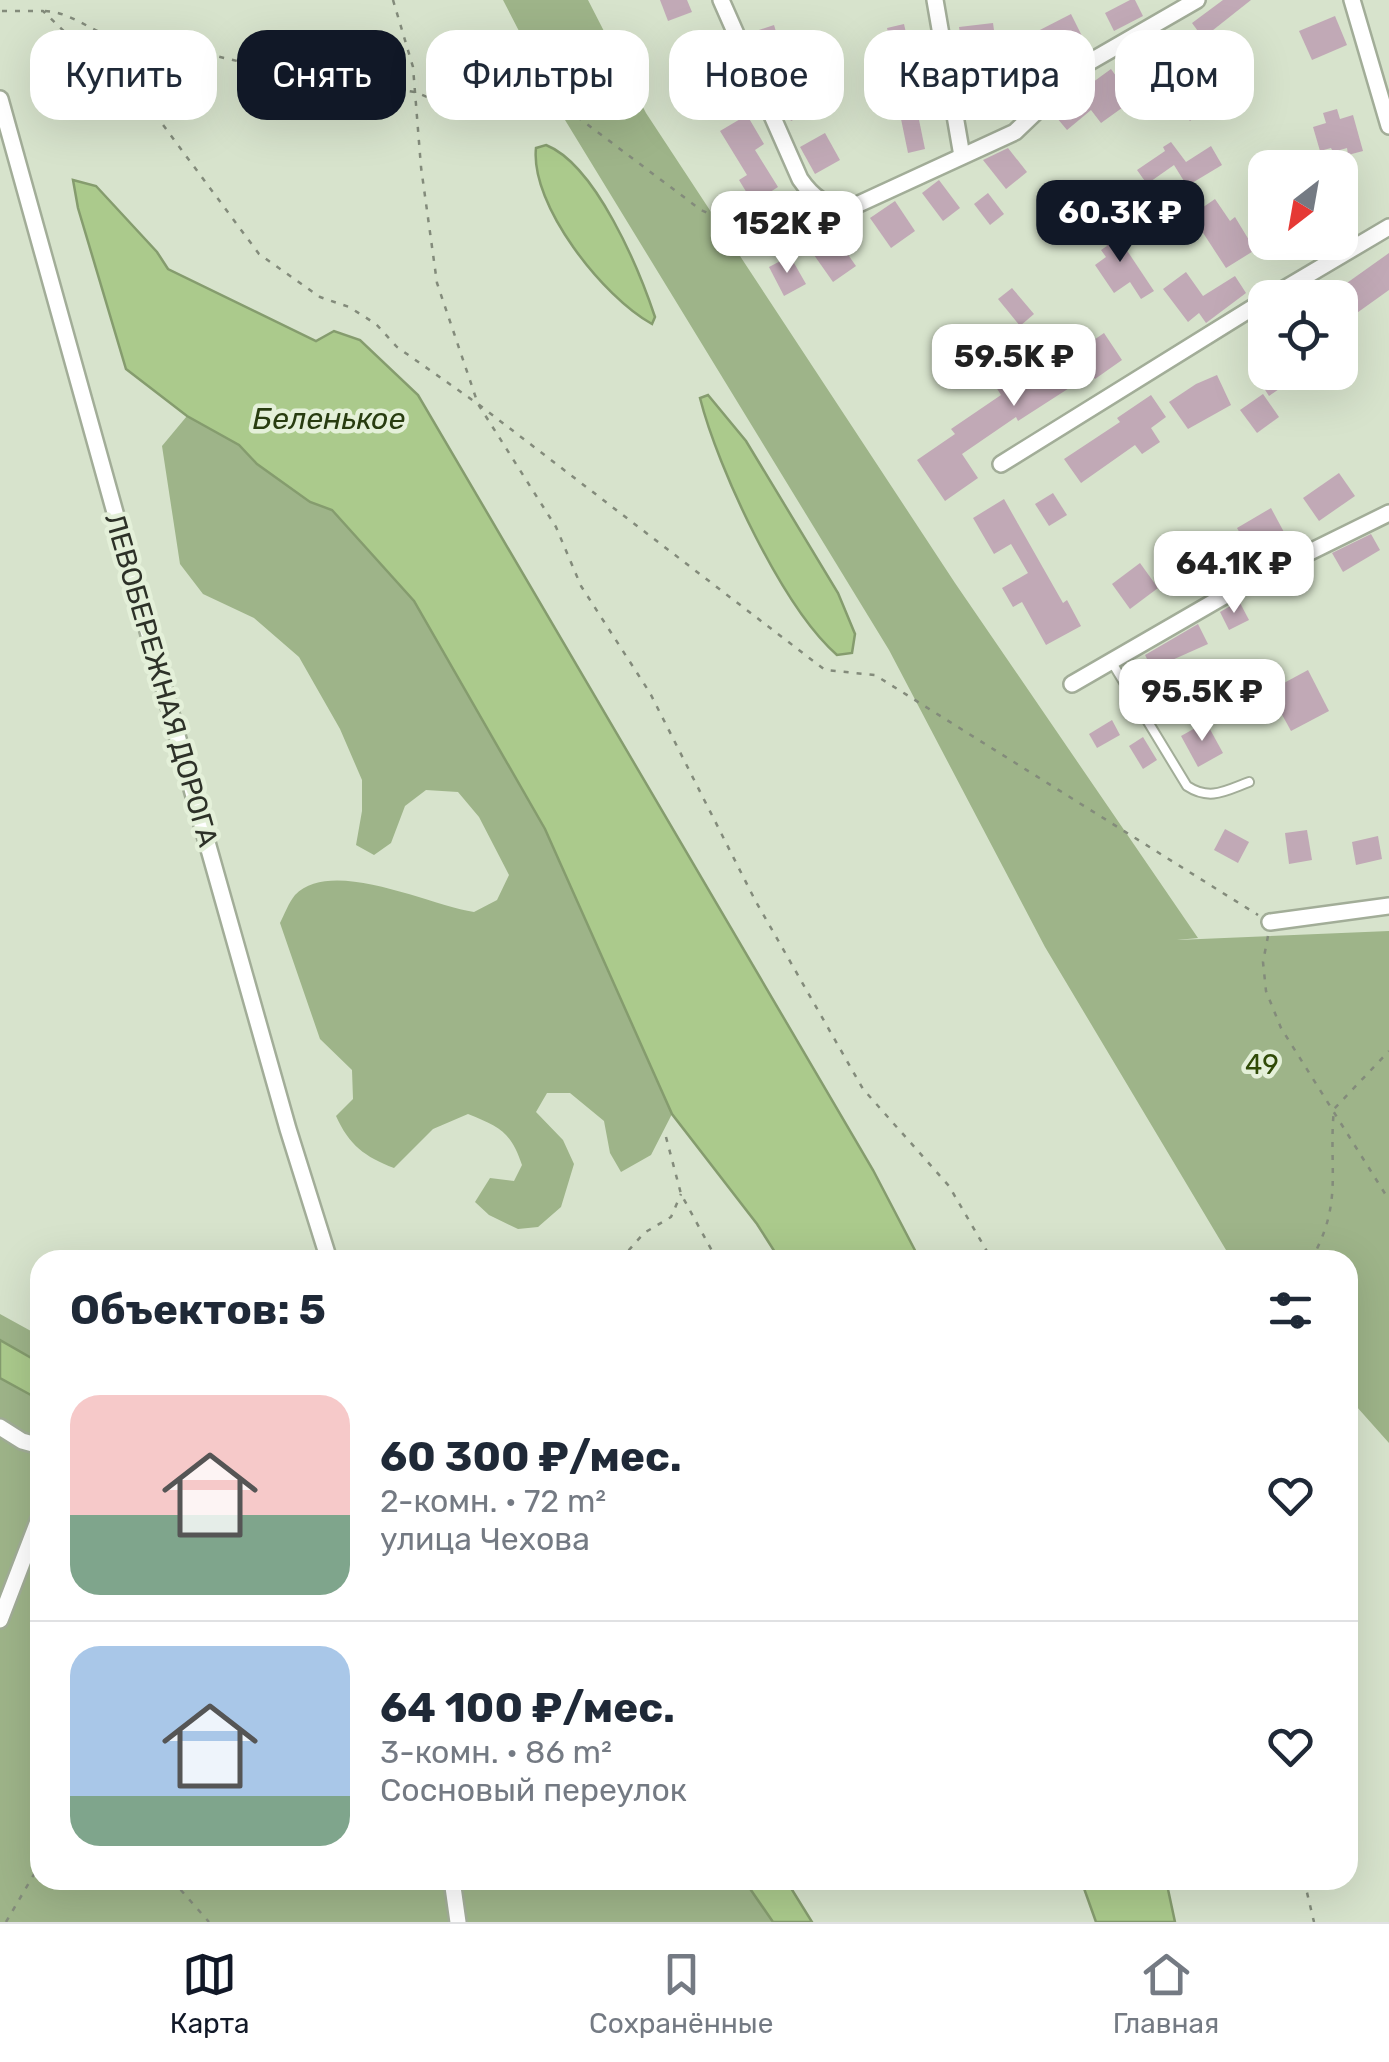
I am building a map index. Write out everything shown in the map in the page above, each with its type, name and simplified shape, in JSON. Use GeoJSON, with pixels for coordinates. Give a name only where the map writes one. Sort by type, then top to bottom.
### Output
{"type":"FeatureCollection","features":[{"type":"Feature","properties":{"kind":"street"},"geometry":{"type":"LineString","coordinates":[[721,0],[800,179],[822,202],[850,208],[1015,132],[1086,64],[1197,0]]}},
{"type":"Feature","properties":{"kind":"street"},"geometry":{"type":"LineString","coordinates":[[934,0],[962,156]]}},
{"type":"Feature","properties":{"kind":"street"},"geometry":{"type":"LineString","coordinates":[[1352,0],[1389,126]]}},
{"type":"Feature","properties":{"kind":"street","name":"ЛЕВОБЕРЕЖНАЯ ДОРОГА"},"geometry":{"type":"LineString","coordinates":[[0,99],[288,1129],[327,1250]]}},
{"type":"Feature","properties":{"kind":"street"},"geometry":{"type":"LineString","coordinates":[[1299,280],[1389,227]]}},
{"type":"Feature","properties":{"kind":"street"},"geometry":{"type":"LineString","coordinates":[[1001,464],[1248,311]]}},
{"type":"Feature","properties":{"kind":"street"},"geometry":{"type":"LineString","coordinates":[[1072,684],[1246,584],[1389,513]]}},
{"type":"Feature","properties":{"kind":"street"},"geometry":{"type":"LineString","coordinates":[[1270,922],[1389,906]]}},
{"type":"Feature","properties":{"kind":"street"},"geometry":{"type":"LineString","coordinates":[[0,1427],[30,1443]]}},
{"type":"Feature","properties":{"kind":"street"},"geometry":{"type":"LineString","coordinates":[[0,1620],[30,1542]]}},
{"type":"Feature","properties":{"kind":"street"},"geometry":{"type":"LineString","coordinates":[[453,1890],[458,1922]]}},
{"type":"Feature","properties":{"kind":"lane"},"geometry":{"type":"LineString","coordinates":[[1110,661],[1187,786],[1212,797],[1249,782]]}},
{"type":"Feature","properties":{"kind":"path"},"geometry":{"type":"LineString","coordinates":[[393,0],[413,67],[437,283],[478,404],[556,528],[581,586],[650,693],[755,900],[863,1089],[949,1186],[986,1250]]}},
{"type":"Feature","properties":{"kind":"path"},"geometry":{"type":"LineString","coordinates":[[2,10],[60,12],[108,36],[259,66],[301,65],[382,88],[415,92],[478,118],[550,97],[701,210],[751,233],[789,214],[800,179]]}},
{"type":"Feature","properties":{"kind":"path"},"geometry":{"type":"LineString","coordinates":[[43,11],[108,74],[140,94],[259,254],[320,298],[349,307],[376,324],[397,347],[478,404],[825,670],[875,675],[1270,922],[1264,962],[1266,991],[1280,1028],[1389,1200]]}},
{"type":"Feature","properties":{"kind":"path"},"geometry":{"type":"LineString","coordinates":[[1315,1250],[1328,1221],[1334,1193],[1334,1109],[1389,1052]]}},
{"type":"Feature","properties":{"kind":"path"},"geometry":{"type":"LineString","coordinates":[[666,1137],[681,1194],[712,1250]]}},
{"type":"Feature","properties":{"kind":"path"},"geometry":{"type":"LineString","coordinates":[[629,1250],[644,1232],[671,1217],[681,1194]]}},
{"type":"Feature","properties":{"kind":"path"},"geometry":{"type":"LineString","coordinates":[[6,1922],[30,1881]]}},
{"type":"Feature","properties":{"kind":"path"},"geometry":{"type":"LineString","coordinates":[[181,1890],[209,1922]]}},
{"type":"Feature","properties":{"kind":"path"},"geometry":{"type":"LineString","coordinates":[[1306,1890],[1314,1922]]}},
{"type":"Feature","properties":{"kind":"green space"},"geometry":{"type":"Polygon","coordinates":[[[503,0],[588,0],[603,30],[518,30],[503,0]]]}},
{"type":"Feature","properties":{"kind":"green space","name":"49"},"geometry":{"type":"Polygon","coordinates":[[[649,118],[955,583],[1198,938],[1177,940],[1389,931],[1389,1443],[1358,1408],[1358,1250],[1226,1250],[1045,947],[889,650],[565,120],[649,118]]]}},
{"type":"Feature","properties":{"kind":"green space"},"geometry":{"type":"Polygon","coordinates":[[[187,416],[239,445],[257,465],[310,502],[332,510],[414,601],[545,829],[672,1114],[651,1155],[621,1172],[610,1153],[604,1121],[570,1093],[547,1093],[536,1112],[563,1140],[574,1164],[561,1207],[538,1227],[518,1229],[489,1215],[475,1202],[490,1178],[514,1181],[522,1165],[509,1138],[488,1123],[468,1114],[433,1129],[394,1168],[359,1149],[336,1116],[353,1099],[352,1070],[320,1039],[280,923],[295,895],[311,885],[356,882],[474,912],[497,900],[509,875],[479,817],[458,792],[426,790],[405,806],[391,843],[374,855],[356,845],[362,780],[340,729],[299,657],[254,618],[203,594],[180,564],[162,446],[187,416]]]}},
{"type":"Feature","properties":{"kind":"green space"},"geometry":{"type":"Polygon","coordinates":[[[0,1314],[30,1330],[30,1890],[751,1890],[773,1922],[0,1922],[0,1314]]]}},
{"type":"Feature","properties":{"kind":"water"},"geometry":{"type":"Polygon","coordinates":[[[546,145],[582,174],[613,220],[648,297],[655,317],[652,324],[612,293],[557,222],[537,171],[536,148],[546,145]]]}},
{"type":"Feature","properties":{"kind":"water","name":"Беленькое"},"geometry":{"type":"Polygon","coordinates":[[[73,180],[96,186],[168,269],[316,341],[334,331],[360,340],[418,395],[873,1170],[915,1250],[774,1250],[672,1114],[545,829],[414,601],[332,510],[310,502],[257,464],[239,445],[187,416],[126,369],[73,180]]]}},
{"type":"Feature","properties":{"kind":"water"},"geometry":{"type":"Polygon","coordinates":[[[708,395],[746,441],[838,593],[855,634],[852,653],[837,655],[816,633],[775,572],[721,462],[700,398],[708,395]]]}},
{"type":"Feature","properties":{"kind":"water"},"geometry":{"type":"Polygon","coordinates":[[[0,1340],[30,1357],[30,1394],[0,1378],[0,1340]]]}},
{"type":"Feature","properties":{"kind":"water"},"geometry":{"type":"Polygon","coordinates":[[[751,1890],[792,1890],[812,1922],[773,1922],[751,1890]]]}},
{"type":"Feature","properties":{"kind":"water"},"geometry":{"type":"Polygon","coordinates":[[[1085,1890],[1168,1890],[1175,1922],[1096,1922],[1085,1890]]]}},
{"type":"Feature","properties":{"kind":"building"},"geometry":{"type":"Polygon","coordinates":[[[660,0],[687,0],[692,12],[668,21],[660,0]]]}},
{"type":"Feature","properties":{"kind":"building"},"geometry":{"type":"Polygon","coordinates":[[[1135,0],[1143,16],[1114,31],[1105,13],[1135,0]]]}},
{"type":"Feature","properties":{"kind":"building"},"geometry":{"type":"Polygon","coordinates":[[[1223,0],[1251,0],[1213,30],[1197,30],[1192,23],[1223,0]]]}},
{"type":"Feature","properties":{"kind":"building"},"geometry":{"type":"Polygon","coordinates":[[[1071,14],[1079,30],[1040,30],[1071,14]]]}},
{"type":"Feature","properties":{"kind":"building"},"geometry":{"type":"Polygon","coordinates":[[[1335,16],[1347,45],[1312,60],[1299,31],[1335,16]]]}},
{"type":"Feature","properties":{"kind":"building"},"geometry":{"type":"Polygon","coordinates":[[[993,23],[994,30],[959,30],[959,27],[993,23]]]}},
{"type":"Feature","properties":{"kind":"building"},"geometry":{"type":"Polygon","coordinates":[[[904,24],[905,30],[887,30],[904,24]]]}},
{"type":"Feature","properties":{"kind":"building"},"geometry":{"type":"Polygon","coordinates":[[[1111,69],[1115,75],[1115,113],[1101,123],[1095,115],[1095,81],[1111,69]]]}},
{"type":"Feature","properties":{"kind":"building"},"geometry":{"type":"Polygon","coordinates":[[[1337,109],[1340,119],[1353,115],[1363,151],[1320,150],[1313,127],[1326,123],[1323,113],[1337,109]]]}},
{"type":"Feature","properties":{"kind":"building"},"geometry":{"type":"Polygon","coordinates":[[[739,120],[750,120],[764,144],[755,150],[778,187],[753,203],[739,180],[747,175],[720,131],[739,120]]]}},
{"type":"Feature","properties":{"kind":"building"},"geometry":{"type":"Polygon","coordinates":[[[901,120],[919,120],[925,149],[908,153],[901,120]]]}},
{"type":"Feature","properties":{"kind":"building"},"geometry":{"type":"Polygon","coordinates":[[[1059,120],[1079,120],[1067,130],[1059,120]]]}},
{"type":"Feature","properties":{"kind":"building"},"geometry":{"type":"Polygon","coordinates":[[[825,133],[840,160],[815,174],[800,147],[825,133]]]}},
{"type":"Feature","properties":{"kind":"building"},"geometry":{"type":"Polygon","coordinates":[[[1171,142],[1186,162],[1211,146],[1222,165],[1187,186],[1174,165],[1147,184],[1137,170],[1165,151],[1163,147],[1171,142]]]}},
{"type":"Feature","properties":{"kind":"building"},"geometry":{"type":"Polygon","coordinates":[[[1008,148],[1027,172],[1006,189],[983,160],[1008,148]]]}},
{"type":"Feature","properties":{"kind":"building"},"geometry":{"type":"Polygon","coordinates":[[[939,180],[960,208],[943,221],[922,193],[939,180]]]}},
{"type":"Feature","properties":{"kind":"building"},"geometry":{"type":"Polygon","coordinates":[[[1182,192],[1196,212],[1215,199],[1230,221],[1235,217],[1248,238],[1248,254],[1226,268],[1194,219],[1184,225],[1169,201],[1182,192]]]}},
{"type":"Feature","properties":{"kind":"building"},"geometry":{"type":"Polygon","coordinates":[[[988,193],[1004,214],[990,225],[974,204],[988,193]]]}},
{"type":"Feature","properties":{"kind":"building"},"geometry":{"type":"Polygon","coordinates":[[[895,201],[915,231],[891,248],[870,218],[895,201]]]}},
{"type":"Feature","properties":{"kind":"building"},"geometry":{"type":"Polygon","coordinates":[[[1108,222],[1154,291],[1141,299],[1130,282],[1114,293],[1095,265],[1106,257],[1101,250],[1107,246],[1096,229],[1108,222]]]}},
{"type":"Feature","properties":{"kind":"building"},"geometry":{"type":"Polygon","coordinates":[[[837,239],[856,266],[833,282],[814,255],[837,239]]]}},
{"type":"Feature","properties":{"kind":"building"},"geometry":{"type":"Polygon","coordinates":[[[1389,253],[1389,290],[1358,312],[1358,280],[1351,280],[1389,253]]]}},
{"type":"Feature","properties":{"kind":"building"},"geometry":{"type":"Polygon","coordinates":[[[790,256],[806,284],[784,296],[769,267],[790,256]]]}},
{"type":"Feature","properties":{"kind":"building"},"geometry":{"type":"Polygon","coordinates":[[[1186,272],[1203,296],[1235,276],[1246,293],[1206,323],[1199,313],[1188,322],[1163,289],[1186,272]]]}},
{"type":"Feature","properties":{"kind":"building"},"geometry":{"type":"Polygon","coordinates":[[[1012,288],[1034,314],[1020,326],[998,299],[1012,288]]]}},
{"type":"Feature","properties":{"kind":"building"},"geometry":{"type":"Polygon","coordinates":[[[1104,333],[1122,360],[1095,379],[1091,374],[1018,421],[1016,417],[962,454],[978,478],[945,501],[917,460],[955,434],[951,429],[1001,395],[996,387],[1054,349],[1062,362],[1104,333]]]}},
{"type":"Feature","properties":{"kind":"building"},"geometry":{"type":"Polygon","coordinates":[[[1217,375],[1231,405],[1188,429],[1169,402],[1217,375]]]}},
{"type":"Feature","properties":{"kind":"building"},"geometry":{"type":"Polygon","coordinates":[[[1263,394],[1279,417],[1257,433],[1240,410],[1263,394]]]}},
{"type":"Feature","properties":{"kind":"building"},"geometry":{"type":"Polygon","coordinates":[[[1151,395],[1166,417],[1151,428],[1160,442],[1142,454],[1135,445],[1081,483],[1064,459],[1120,422],[1117,418],[1151,395]]]}},
{"type":"Feature","properties":{"kind":"building"},"geometry":{"type":"Polygon","coordinates":[[[1339,473],[1355,496],[1319,521],[1303,498],[1339,473]]]}},
{"type":"Feature","properties":{"kind":"building"},"geometry":{"type":"Polygon","coordinates":[[[1053,493],[1067,515],[1049,526],[1035,504],[1053,493]]]}},
{"type":"Feature","properties":{"kind":"building"},"geometry":{"type":"Polygon","coordinates":[[[1004,499],[1063,603],[1067,600],[1081,626],[1046,645],[1022,602],[1013,607],[1002,588],[1028,573],[1011,544],[994,554],[973,518],[1004,499]]]}},
{"type":"Feature","properties":{"kind":"building"},"geometry":{"type":"Polygon","coordinates":[[[1271,508],[1285,534],[1251,553],[1237,528],[1271,508]]]}},
{"type":"Feature","properties":{"kind":"building"},"geometry":{"type":"Polygon","coordinates":[[[1371,534],[1380,550],[1343,572],[1332,553],[1371,534]]]}},
{"type":"Feature","properties":{"kind":"building"},"geometry":{"type":"Polygon","coordinates":[[[1210,535],[1227,559],[1193,583],[1176,558],[1210,535]]]}},
{"type":"Feature","properties":{"kind":"building"},"geometry":{"type":"Polygon","coordinates":[[[1140,563],[1158,588],[1130,609],[1112,584],[1140,563]]]}},
{"type":"Feature","properties":{"kind":"building"},"geometry":{"type":"Polygon","coordinates":[[[1239,601],[1249,620],[1229,630],[1220,612],[1239,601]]]}},
{"type":"Feature","properties":{"kind":"building"},"geometry":{"type":"Polygon","coordinates":[[[1198,624],[1208,644],[1152,669],[1145,655],[1198,624]]]}},
{"type":"Feature","properties":{"kind":"building"},"geometry":{"type":"Polygon","coordinates":[[[1308,670],[1329,711],[1291,731],[1269,691],[1308,670]]]}},
{"type":"Feature","properties":{"kind":"building"},"geometry":{"type":"Polygon","coordinates":[[[1112,720],[1120,735],[1097,748],[1089,734],[1112,720]]]}},
{"type":"Feature","properties":{"kind":"building"},"geometry":{"type":"Polygon","coordinates":[[[1206,722],[1223,753],[1198,767],[1181,736],[1206,722]]]}},
{"type":"Feature","properties":{"kind":"building"},"geometry":{"type":"Polygon","coordinates":[[[1143,737],[1157,760],[1143,769],[1129,746],[1143,737]]]}},
{"type":"Feature","properties":{"kind":"building"},"geometry":{"type":"Polygon","coordinates":[[[1225,829],[1249,842],[1238,863],[1214,850],[1225,829]]]}},
{"type":"Feature","properties":{"kind":"building"},"geometry":{"type":"Polygon","coordinates":[[[1307,830],[1312,860],[1289,864],[1285,833],[1307,830]]]}},
{"type":"Feature","properties":{"kind":"building"},"geometry":{"type":"Polygon","coordinates":[[[1378,836],[1382,859],[1356,865],[1352,842],[1378,836]]]}}]}
